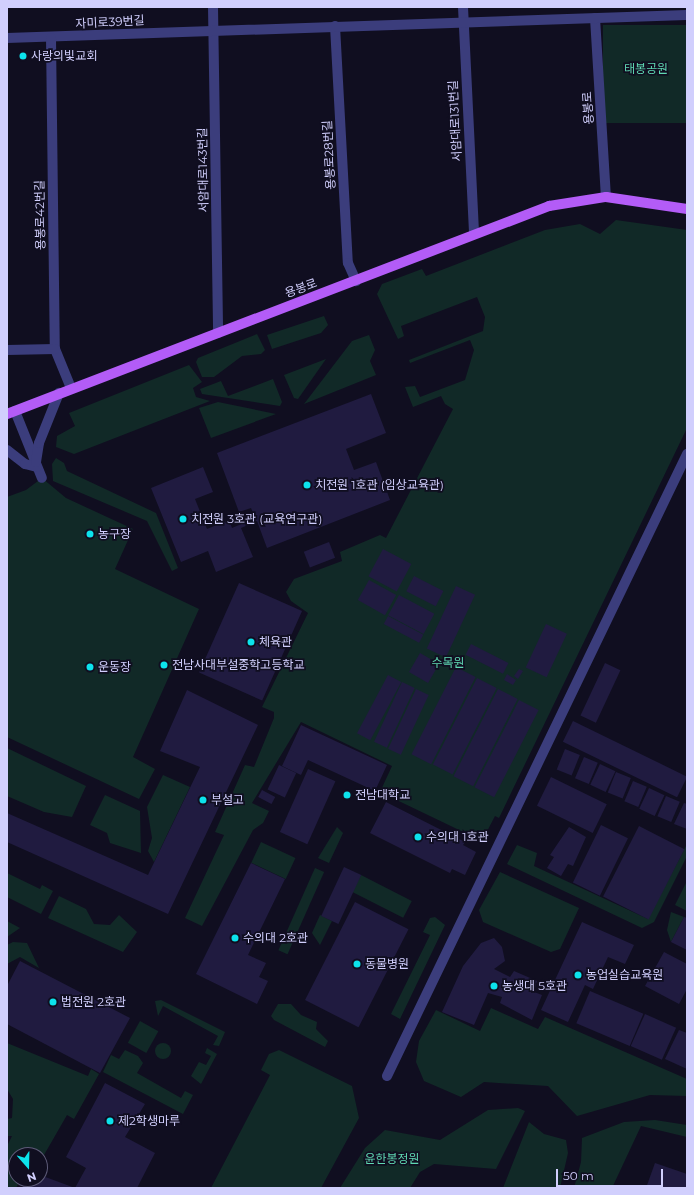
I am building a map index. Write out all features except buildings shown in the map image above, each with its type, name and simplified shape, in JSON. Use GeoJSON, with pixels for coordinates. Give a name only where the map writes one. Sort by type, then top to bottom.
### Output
{"type":"FeatureCollection","features":[{"type":"Feature","properties":{"kind":"main road","name":"용봉로"},"geometry":{"type":"LineString","coordinates":[[11,412],[356,281],[548,206],[606,197],[687,209]]}},
{"type":"Feature","properties":{"kind":"street","name":"서암대로143번길"},"geometry":{"type":"LineString","coordinates":[[213,7],[218,333]]}},
{"type":"Feature","properties":{"kind":"street","name":"서암대로131번길"},"geometry":{"type":"LineString","coordinates":[[463,7],[474,234]]}},
{"type":"Feature","properties":{"kind":"street","name":"자미로39번길"},"geometry":{"type":"LineString","coordinates":[[7,38],[51,38],[213,30],[687,15]]}},
{"type":"Feature","properties":{"kind":"street","name":"용봉로"},"geometry":{"type":"LineString","coordinates":[[595,18],[606,197]]}},
{"type":"Feature","properties":{"kind":"street","name":"용봉로28번길"},"geometry":{"type":"LineString","coordinates":[[335,26],[348,263],[356,281]]}},
{"type":"Feature","properties":{"kind":"street","name":"용봉로42번길"},"geometry":{"type":"LineString","coordinates":[[51,38],[55,349],[71,388]]}},
{"type":"Feature","properties":{"kind":"street"},"geometry":{"type":"LineString","coordinates":[[7,350],[55,349]]}},
{"type":"Feature","properties":{"kind":"street"},"geometry":{"type":"LineString","coordinates":[[36,464],[59,393]]}},
{"type":"Feature","properties":{"kind":"street"},"geometry":{"type":"LineString","coordinates":[[11,412],[42,478]]}},
{"type":"Feature","properties":{"kind":"street"},"geometry":{"type":"LineString","coordinates":[[7,450],[25,464],[36,464]]}},
{"type":"Feature","properties":{"kind":"street"},"geometry":{"type":"LineString","coordinates":[[387,1076],[687,454]]}},
{"type":"Feature","properties":{"kind":"green space","name":"태봉공원"},"geometry":{"type":"Polygon","coordinates":[[[603,25],[687,25],[687,123],[603,123],[603,25]]]}},
{"type":"Feature","properties":{"kind":"green space","name":"수목원"},"geometry":{"type":"Polygon","coordinates":[[[616,220],[687,230],[687,428],[499,818],[495,816],[482,841],[380,792],[392,766],[301,722],[252,803],[269,811],[263,823],[253,830],[202,926],[185,918],[224,835],[215,832],[245,765],[254,767],[274,718],[274,712],[262,707],[308,613],[291,601],[286,592],[294,579],[342,561],[340,552],[380,535],[386,538],[453,409],[445,404],[441,396],[413,407],[405,387],[415,386],[420,397],[465,380],[474,350],[470,340],[410,363],[409,360],[483,331],[485,317],[477,297],[401,326],[404,336],[398,339],[377,294],[382,284],[422,269],[426,276],[545,230],[580,224],[600,234],[616,220]]]}},
{"type":"Feature","properties":{"kind":"green space"},"geometry":{"type":"Polygon","coordinates":[[[324,316],[328,325],[321,333],[272,349],[267,335],[324,316]]]}},
{"type":"Feature","properties":{"kind":"green space"},"geometry":{"type":"Polygon","coordinates":[[[257,334],[265,350],[261,354],[242,356],[214,377],[202,377],[196,362],[198,358],[257,334]]]}},
{"type":"Feature","properties":{"kind":"green space"},"geometry":{"type":"Polygon","coordinates":[[[369,335],[375,350],[370,361],[376,375],[304,404],[352,341],[369,335]]]}},
{"type":"Feature","properties":{"kind":"green space"},"geometry":{"type":"Polygon","coordinates":[[[326,359],[298,399],[294,398],[284,375],[326,359]]]}},
{"type":"Feature","properties":{"kind":"green space"},"geometry":{"type":"Polygon","coordinates":[[[189,365],[202,382],[193,388],[196,397],[210,401],[74,454],[56,447],[57,436],[75,426],[69,413],[189,365]]]}},
{"type":"Feature","properties":{"kind":"green space"},"geometry":{"type":"Polygon","coordinates":[[[273,379],[282,402],[280,406],[202,394],[200,389],[221,381],[228,396],[273,379]]]}},
{"type":"Feature","properties":{"kind":"green space"},"geometry":{"type":"Polygon","coordinates":[[[218,402],[276,414],[211,438],[199,408],[218,402]]]}},
{"type":"Feature","properties":{"kind":"green space"},"geometry":{"type":"Polygon","coordinates":[[[56,458],[64,463],[67,471],[156,513],[178,568],[172,571],[147,521],[53,481],[52,464],[56,458]]]}},
{"type":"Feature","properties":{"kind":"green space","name":"운동장"},"geometry":{"type":"Polygon","coordinates":[[[42,478],[66,498],[133,529],[115,569],[199,609],[133,757],[155,769],[139,799],[7,737],[7,497],[26,490],[42,478]]]}},
{"type":"Feature","properties":{"kind":"green space"},"geometry":{"type":"Polygon","coordinates":[[[7,748],[86,786],[72,817],[44,812],[7,796],[7,748]]]}},
{"type":"Feature","properties":{"kind":"green space"},"geometry":{"type":"Polygon","coordinates":[[[163,775],[190,787],[154,862],[148,851],[152,838],[147,807],[163,775]]]}},
{"type":"Feature","properties":{"kind":"green space"},"geometry":{"type":"Polygon","coordinates":[[[105,795],[140,811],[141,853],[110,843],[107,833],[90,825],[105,795]]]}},
{"type":"Feature","properties":{"kind":"green space"},"geometry":{"type":"Polygon","coordinates":[[[337,827],[343,833],[329,863],[318,858],[337,827]]]}},
{"type":"Feature","properties":{"kind":"green space"},"geometry":{"type":"Polygon","coordinates":[[[261,842],[295,858],[286,879],[251,863],[261,842]]]}},
{"type":"Feature","properties":{"kind":"green space"},"geometry":{"type":"Polygon","coordinates":[[[517,845],[537,853],[534,866],[648,919],[686,846],[687,856],[654,922],[642,928],[507,864],[517,845]]]}},
{"type":"Feature","properties":{"kind":"green space"},"geometry":{"type":"Polygon","coordinates":[[[315,868],[324,872],[288,954],[278,950],[315,868]]]}},
{"type":"Feature","properties":{"kind":"green space"},"geometry":{"type":"Polygon","coordinates":[[[500,872],[579,908],[560,949],[551,952],[483,922],[479,910],[500,872]]]}},
{"type":"Feature","properties":{"kind":"green space"},"geometry":{"type":"Polygon","coordinates":[[[7,873],[40,889],[42,885],[53,891],[41,914],[7,897],[7,873]]]}},
{"type":"Feature","properties":{"kind":"green space"},"geometry":{"type":"Polygon","coordinates":[[[361,875],[412,901],[403,918],[352,892],[361,875]]]}},
{"type":"Feature","properties":{"kind":"green space"},"geometry":{"type":"Polygon","coordinates":[[[687,881],[687,911],[675,905],[687,881]]]}},
{"type":"Feature","properties":{"kind":"green space"},"geometry":{"type":"Polygon","coordinates":[[[59,896],[86,909],[94,924],[110,925],[119,915],[137,932],[123,952],[48,918],[59,896]]]}},
{"type":"Feature","properties":{"kind":"green space"},"geometry":{"type":"Polygon","coordinates":[[[671,912],[684,917],[671,942],[667,930],[671,912]]]}},
{"type":"Feature","properties":{"kind":"green space"},"geometry":{"type":"Polygon","coordinates":[[[320,915],[332,921],[320,945],[312,933],[320,915]]]}},
{"type":"Feature","properties":{"kind":"green space"},"geometry":{"type":"Polygon","coordinates":[[[435,917],[445,925],[400,1019],[391,1014],[430,935],[423,932],[430,918],[435,917]]]}},
{"type":"Feature","properties":{"kind":"green space"},"geometry":{"type":"Polygon","coordinates":[[[7,921],[20,928],[7,937],[7,921]]]}},
{"type":"Feature","properties":{"kind":"green space"},"geometry":{"type":"Polygon","coordinates":[[[13,942],[27,943],[39,968],[20,957],[7,964],[7,945],[13,942]]]}},
{"type":"Feature","properties":{"kind":"green space"},"geometry":{"type":"Polygon","coordinates":[[[161,1000],[225,1032],[219,1046],[213,1045],[218,1036],[163,1006],[158,1016],[155,1001],[161,1000]]]}},
{"type":"Feature","properties":{"kind":"green space"},"geometry":{"type":"Polygon","coordinates":[[[278,1004],[291,1004],[301,1015],[317,1022],[316,1029],[328,1041],[325,1047],[274,1020],[271,1016],[278,1004]]]}},
{"type":"Feature","properties":{"kind":"green space"},"geometry":{"type":"Polygon","coordinates":[[[491,1008],[538,1029],[545,1017],[687,1079],[687,1096],[650,1095],[577,1116],[548,1086],[484,1082],[461,1097],[424,1081],[416,1062],[419,1041],[436,1010],[480,1031],[491,1008]]]}},
{"type":"Feature","properties":{"kind":"green space"},"geometry":{"type":"Polygon","coordinates":[[[140,1021],[158,1031],[146,1053],[128,1043],[140,1021]]]}},
{"type":"Feature","properties":{"kind":"green space"},"geometry":{"type":"Polygon","coordinates":[[[7,1043],[88,1076],[91,1069],[99,1074],[74,1119],[67,1115],[48,1148],[8,1147],[8,1187],[16,1188],[7,1188],[7,1146],[12,1136],[7,1136],[7,1119],[12,1118],[13,1099],[7,1089],[7,1043]]]}},
{"type":"Feature","properties":{"kind":"green space"},"geometry":{"type":"Polygon","coordinates":[[[160,1043],[166,1043],[171,1048],[169,1057],[166,1059],[160,1059],[155,1054],[155,1048],[160,1043]]]}},
{"type":"Feature","properties":{"kind":"green space"},"geometry":{"type":"Polygon","coordinates":[[[207,1048],[217,1054],[201,1084],[191,1076],[199,1062],[206,1065],[211,1056],[205,1053],[207,1048]]]}},
{"type":"Feature","properties":{"kind":"green space"},"geometry":{"type":"Polygon","coordinates":[[[125,1050],[138,1056],[143,1063],[137,1073],[181,1098],[185,1091],[193,1095],[183,1114],[103,1072],[111,1055],[119,1059],[125,1050]]]}},
{"type":"Feature","properties":{"kind":"green space"},"geometry":{"type":"Polygon","coordinates":[[[279,1050],[352,1086],[359,1118],[321,1188],[211,1188],[270,1075],[261,1070],[269,1054],[279,1050]]]}},
{"type":"Feature","properties":{"kind":"green space","name":"윤한봉정원"},"geometry":{"type":"Polygon","coordinates":[[[518,1108],[525,1111],[496,1169],[434,1164],[420,1172],[410,1188],[340,1188],[365,1148],[385,1130],[440,1140],[488,1110],[518,1108]]]}},
{"type":"Feature","properties":{"kind":"green space"},"geometry":{"type":"Polygon","coordinates":[[[655,1120],[687,1125],[687,1137],[641,1126],[612,1188],[574,1188],[581,1162],[582,1138],[624,1122],[655,1120]]]}},
{"type":"Feature","properties":{"kind":"green space"},"geometry":{"type":"Polygon","coordinates":[[[529,1122],[544,1134],[566,1140],[568,1153],[560,1188],[503,1188],[529,1122]]]}},
{"type":"Feature","properties":{"kind":"place","name":"사랑의빛교회"},"geometry":{"type":"Point","coordinates":[23,56]}},
{"type":"Feature","properties":{"kind":"place","name":"치전원 1호관 (임상교육관)"},"geometry":{"type":"Point","coordinates":[307,485]}},
{"type":"Feature","properties":{"kind":"place","name":"치전원 3호관 (교육연구관)"},"geometry":{"type":"Point","coordinates":[183,519]}},
{"type":"Feature","properties":{"kind":"place","name":"농구장"},"geometry":{"type":"Point","coordinates":[90,534]}},
{"type":"Feature","properties":{"kind":"place","name":"체육관"},"geometry":{"type":"Point","coordinates":[251,642]}},
{"type":"Feature","properties":{"kind":"place","name":"전남사대부설중학고등학교"},"geometry":{"type":"Point","coordinates":[164,665]}},
{"type":"Feature","properties":{"kind":"place","name":"운동장"},"geometry":{"type":"Point","coordinates":[90,667]}},
{"type":"Feature","properties":{"kind":"place","name":"전남대학교"},"geometry":{"type":"Point","coordinates":[347,795]}},
{"type":"Feature","properties":{"kind":"place","name":"부설고"},"geometry":{"type":"Point","coordinates":[203,800]}},
{"type":"Feature","properties":{"kind":"place","name":"수의대 1호관"},"geometry":{"type":"Point","coordinates":[418,837]}},
{"type":"Feature","properties":{"kind":"place","name":"수의대 2호관"},"geometry":{"type":"Point","coordinates":[235,938]}},
{"type":"Feature","properties":{"kind":"place","name":"동물병원"},"geometry":{"type":"Point","coordinates":[357,964]}},
{"type":"Feature","properties":{"kind":"place","name":"농업실습교육원"},"geometry":{"type":"Point","coordinates":[578,975]}},
{"type":"Feature","properties":{"kind":"place","name":"농생대 5호관"},"geometry":{"type":"Point","coordinates":[494,986]}},
{"type":"Feature","properties":{"kind":"place","name":"법전원 2호관"},"geometry":{"type":"Point","coordinates":[53,1002]}},
{"type":"Feature","properties":{"kind":"place","name":"제2학생마루"},"geometry":{"type":"Point","coordinates":[110,1121]}}]}
